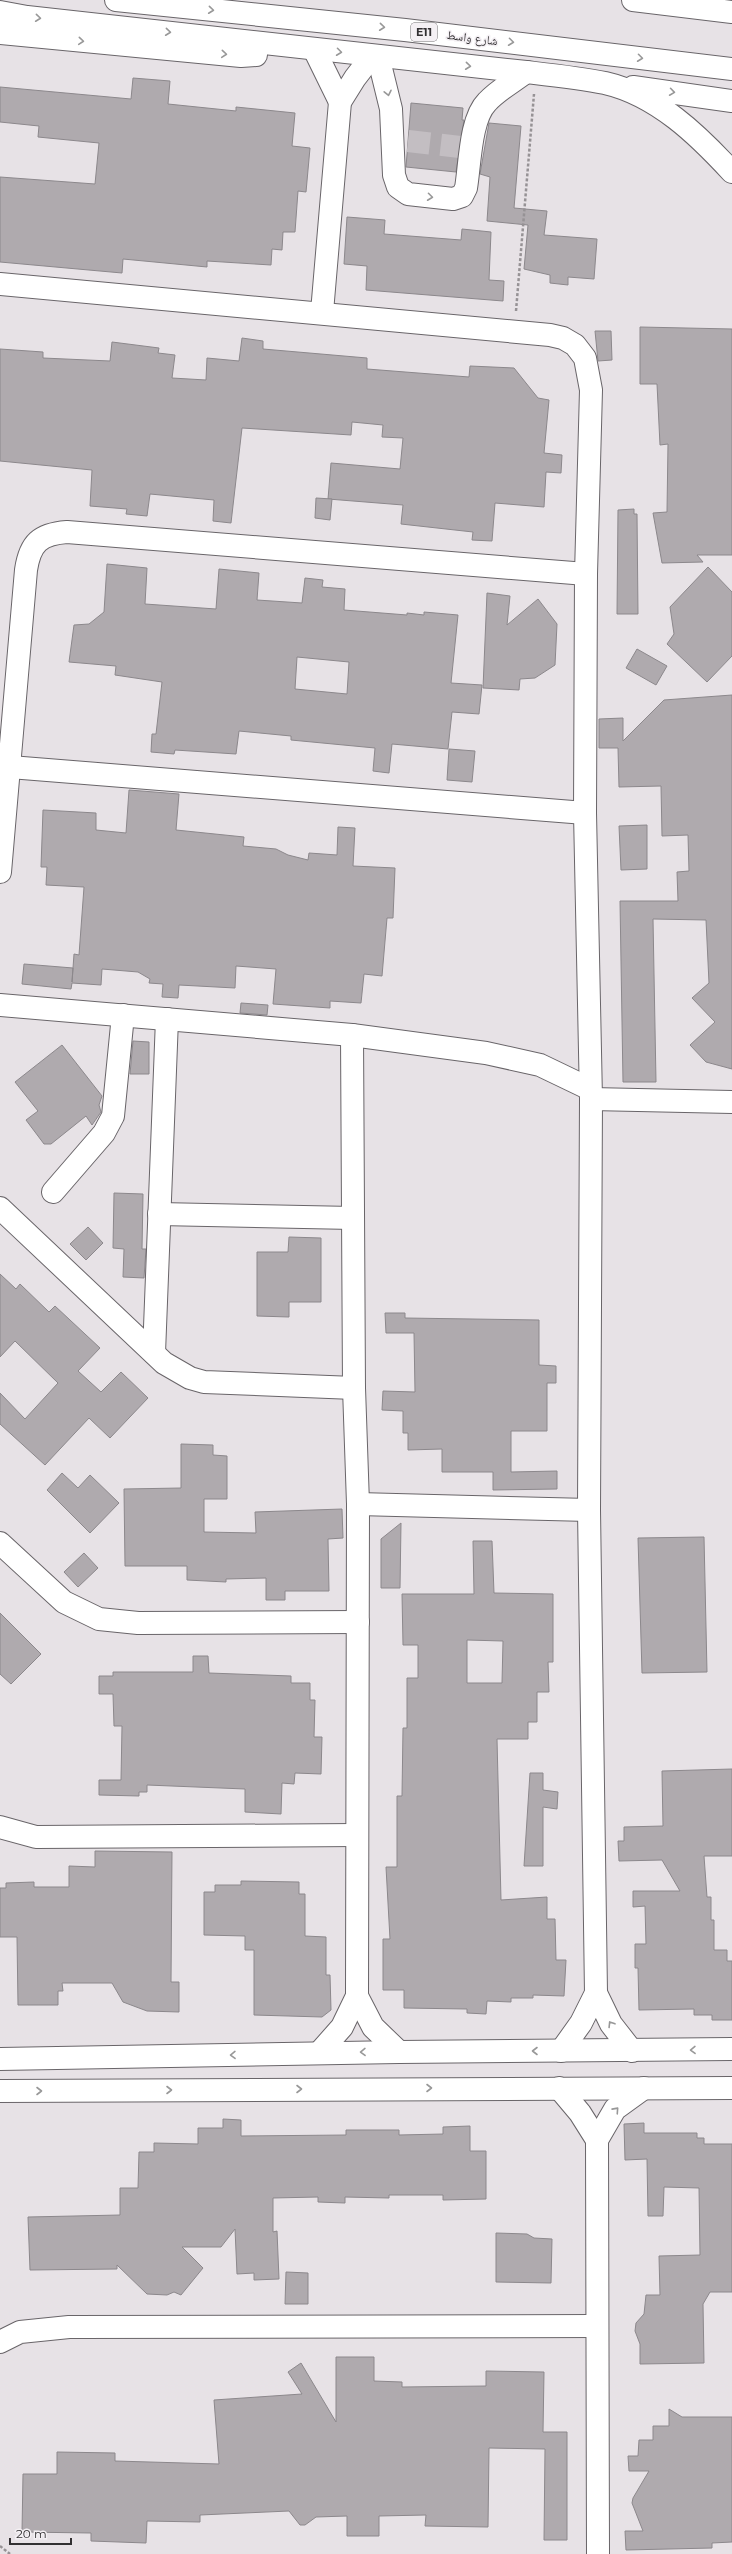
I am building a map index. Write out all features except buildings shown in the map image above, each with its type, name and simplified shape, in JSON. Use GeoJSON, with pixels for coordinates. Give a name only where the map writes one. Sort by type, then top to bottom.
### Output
{"type":"FeatureCollection","features":[{"type":"Feature","properties":{"kind":"main road","name":"شارع واسط"},"geometry":{"type":"LineString","coordinates":[[116,0],[405,30],[732,69]]}},
{"type":"Feature","properties":{"kind":"main road"},"geometry":{"type":"LineString","coordinates":[[633,0],[732,12]]}},
{"type":"Feature","properties":{"kind":"main road"},"geometry":{"type":"LineString","coordinates":[[0,12],[27,17],[531,73],[732,101]]}},
{"type":"Feature","properties":{"kind":"main road"},"geometry":{"type":"LineString","coordinates":[[0,33],[241,56],[259,54],[286,45]]}},
{"type":"Feature","properties":{"kind":"main road"},"geometry":{"type":"LineString","coordinates":[[314,49],[340,102]]}},
{"type":"Feature","properties":{"kind":"main road"},"geometry":{"type":"LineString","coordinates":[[322,312],[340,102],[354,78],[375,56]]}},
{"type":"Feature","properties":{"kind":"main road"},"geometry":{"type":"LineString","coordinates":[[375,56],[389,96],[401,140],[394,175],[398,187],[408,194],[453,199],[462,196],[465,192],[466,147],[482,108],[492,97],[531,73]]}},
{"type":"Feature","properties":{"kind":"main road"},"geometry":{"type":"LineString","coordinates":[[606,84],[635,93],[672,116],[732,172]]}},
{"type":"Feature","properties":{"kind":"main road"},"geometry":{"type":"LineString","coordinates":[[699,96],[732,107]]}},
{"type":"Feature","properties":{"kind":"main road"},"geometry":{"type":"LineString","coordinates":[[0,284],[322,312],[514,331],[563,338],[575,345],[590,374],[591,390],[586,574],[585,813],[590,1094],[589,1510],[596,1993],[611,2024],[632,2051]]}},
{"type":"Feature","properties":{"kind":"main road"},"geometry":{"type":"LineString","coordinates":[[0,872],[28,554],[38,541],[51,533],[67,532],[586,574]]}},
{"type":"Feature","properties":{"kind":"main road"},"geometry":{"type":"LineString","coordinates":[[10,767],[585,813]]}},
{"type":"Feature","properties":{"kind":"main road"},"geometry":{"type":"LineString","coordinates":[[0,1005],[352,1035],[513,1058],[540,1065],[590,1094],[732,1102]]}},
{"type":"Feature","properties":{"kind":"main road"},"geometry":{"type":"LineString","coordinates":[[53,1192],[104,1133],[113,1116],[123,1015]]}},
{"type":"Feature","properties":{"kind":"main road"},"geometry":{"type":"LineString","coordinates":[[154,1353],[166,1019]]}},
{"type":"Feature","properties":{"kind":"main road"},"geometry":{"type":"LineString","coordinates":[[319,2053],[342,2027],[357,1996],[356,1835],[358,1504],[354,1388],[352,1035]]}},
{"type":"Feature","properties":{"kind":"main road"},"geometry":{"type":"LineString","coordinates":[[0,1208],[176,1372],[204,1382],[354,1388]]}},
{"type":"Feature","properties":{"kind":"main road"},"geometry":{"type":"LineString","coordinates":[[159,1214],[353,1218]]}},
{"type":"Feature","properties":{"kind":"main road"},"geometry":{"type":"LineString","coordinates":[[358,1504],[589,1510]]}},
{"type":"Feature","properties":{"kind":"main road"},"geometry":{"type":"LineString","coordinates":[[0,1543],[64,1602],[99,1619],[138,1623],[358,1622]]}},
{"type":"Feature","properties":{"kind":"main road"},"geometry":{"type":"LineString","coordinates":[[0,1827],[36,1837],[356,1835]]}},
{"type":"Feature","properties":{"kind":"main road"},"geometry":{"type":"LineString","coordinates":[[561,2051],[581,2023],[596,1993]]}},
{"type":"Feature","properties":{"kind":"main road"},"geometry":{"type":"LineString","coordinates":[[357,1996],[373,2027],[399,2052]]}},
{"type":"Feature","properties":{"kind":"main road"},"geometry":{"type":"LineString","coordinates":[[0,2059],[319,2053],[732,2049]]}},
{"type":"Feature","properties":{"kind":"main road"},"geometry":{"type":"LineString","coordinates":[[559,2088],[580,2113],[597,2140]]}},
{"type":"Feature","properties":{"kind":"main road"},"geometry":{"type":"LineString","coordinates":[[598,2554],[597,2140],[615,2109],[644,2088]]}},
{"type":"Feature","properties":{"kind":"main road"},"geometry":{"type":"LineString","coordinates":[[0,2091],[732,2088]]}},
{"type":"Feature","properties":{"kind":"main road"},"geometry":{"type":"LineString","coordinates":[[0,2342],[20,2332],[69,2327],[597,2326]]}},
{"type":"Feature","properties":{"kind":"path"},"geometry":{"type":"LineString","coordinates":[[514,331],[531,73]]}},
{"type":"Feature","properties":{"kind":"path"},"geometry":{"type":"LineString","coordinates":[[0,2546],[10,2554]]}},
{"type":"Feature","properties":{"kind":"tunnel"},"geometry":{"type":"LineString","coordinates":[[408,141],[460,147]]}}]}
